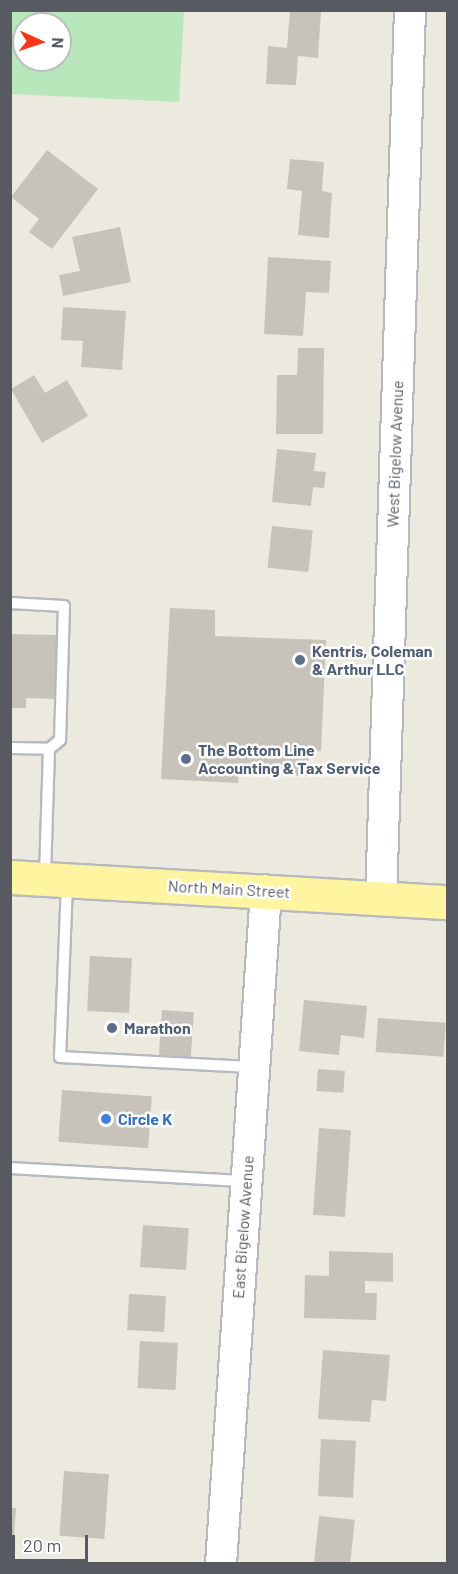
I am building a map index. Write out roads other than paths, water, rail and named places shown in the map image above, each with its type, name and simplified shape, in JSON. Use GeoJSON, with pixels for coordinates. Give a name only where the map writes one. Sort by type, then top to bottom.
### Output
{"type":"FeatureCollection","features":[{"type":"Feature","properties":{"kind":"main road","name":"West Bigelow Avenue"},"geometry":{"type":"LineString","coordinates":[[381,898],[410,10]]}},
{"type":"Feature","properties":{"kind":"main road","name":"North Main Street"},"geometry":{"type":"LineString","coordinates":[[10,877],[447,902]]}},
{"type":"Feature","properties":{"kind":"main road","name":"East Bigelow Avenue"},"geometry":{"type":"LineString","coordinates":[[221,1563],[266,891]]}},
{"type":"Feature","properties":{"kind":"lane"},"geometry":{"type":"LineString","coordinates":[[10,603],[64,606],[60,740],[50,749],[10,748]]}},
{"type":"Feature","properties":{"kind":"lane"},"geometry":{"type":"LineString","coordinates":[[50,749],[60,1057],[253,1068]]}},
{"type":"Feature","properties":{"kind":"lane"},"geometry":{"type":"LineString","coordinates":[[10,1168],[246,1181]]}},
{"type":"Feature","properties":{"kind":"place","name":"Kentris, Coleman & Arthur LLC"},"geometry":{"type":"Point","coordinates":[300,660]}},
{"type":"Feature","properties":{"kind":"place","name":"The Bottom Line Accounting & Tax Service"},"geometry":{"type":"Point","coordinates":[186,759]}},
{"type":"Feature","properties":{"kind":"place","name":"Marathon"},"geometry":{"type":"Point","coordinates":[112,1028]}},
{"type":"Feature","properties":{"kind":"place","name":"Circle K"},"geometry":{"type":"Point","coordinates":[106,1119]}}]}
